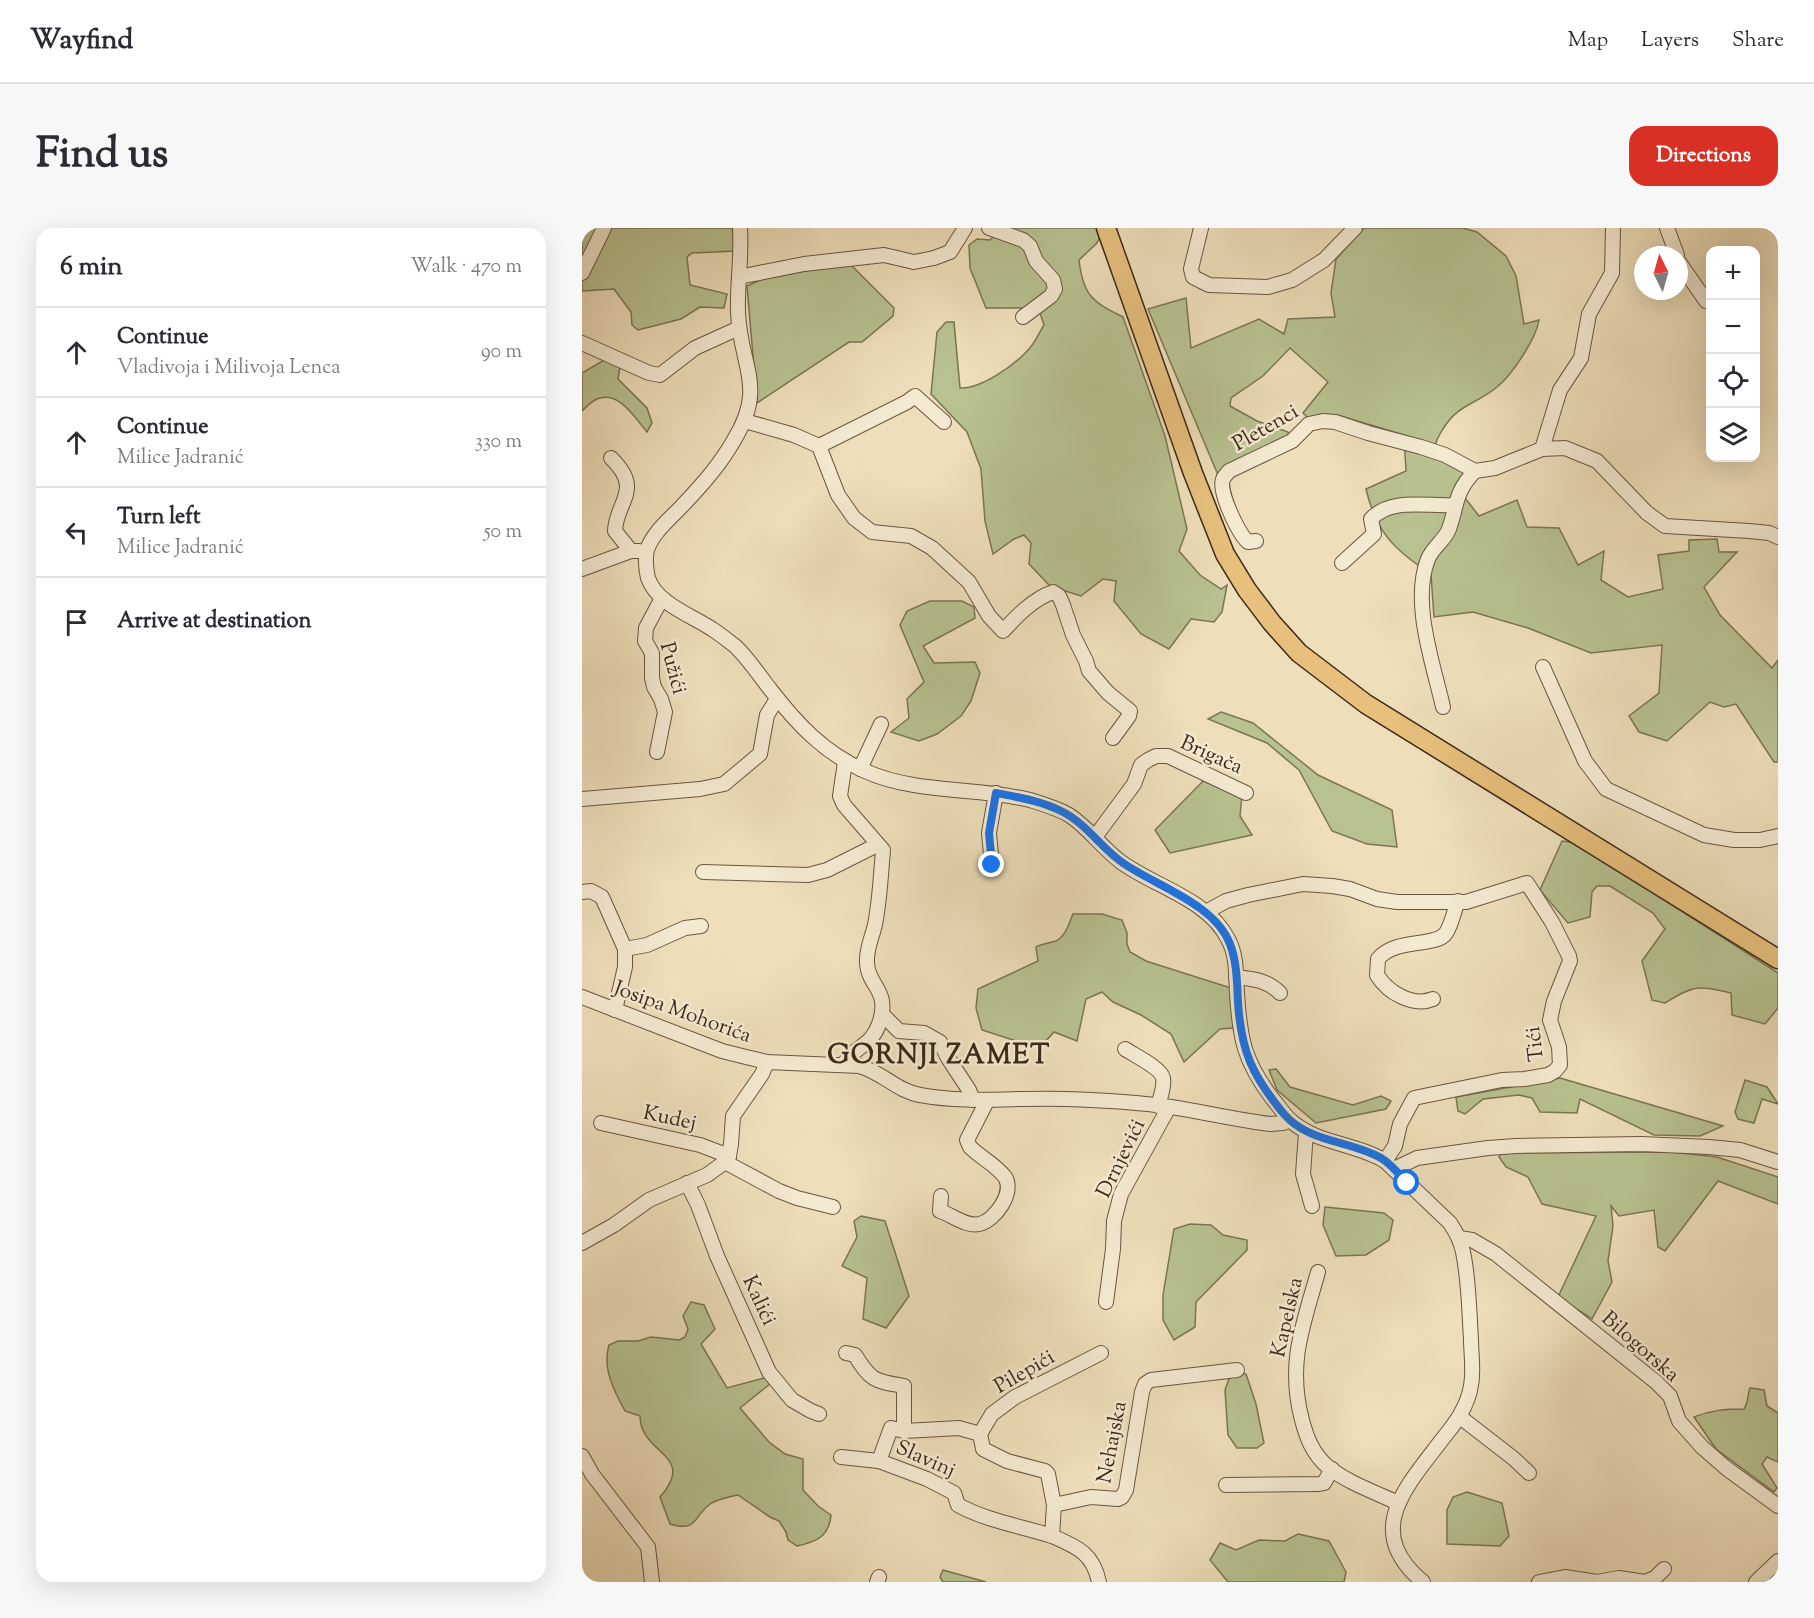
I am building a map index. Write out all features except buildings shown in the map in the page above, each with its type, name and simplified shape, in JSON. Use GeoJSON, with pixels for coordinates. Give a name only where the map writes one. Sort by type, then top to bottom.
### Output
{"type":"FeatureCollection","features":[{"type":"Feature","properties":{"kind":"main road"},"geometry":{"type":"LineString","coordinates":[[1106,228],[1193,473],[1225,554],[1259,606],[1299,652],[1366,704],[1778,959]]}},
{"type":"Feature","properties":{"kind":"street"},"geometry":{"type":"LineString","coordinates":[[582,273],[604,228]]}},
{"type":"Feature","properties":{"kind":"street"},"geometry":{"type":"LineString","coordinates":[[740,228],[742,253],[739,328],[752,397],[745,422],[712,473],[656,534],[647,551],[646,572],[649,581],[662,598],[715,630],[739,650],[798,724],[845,762],[903,784],[996,793],[1038,802],[1060,810],[1080,822],[1124,864],[1206,912],[1221,927],[1230,942],[1234,957],[1241,1034],[1245,1050],[1261,1084],[1290,1120],[1306,1132],[1391,1160],[1414,1190],[1450,1223],[1459,1238],[1466,1271],[1472,1373],[1468,1396],[1460,1417],[1413,1478],[1398,1503],[1392,1519],[1392,1534],[1396,1549],[1404,1563],[1423,1582]]}},
{"type":"Feature","properties":{"kind":"street"},"geometry":{"type":"LineString","coordinates":[[740,277],[804,264],[884,255],[914,262],[934,258],[950,252],[965,228]]}},
{"type":"Feature","properties":{"kind":"street"},"geometry":{"type":"LineString","coordinates":[[989,228],[1023,240],[1030,246],[1036,261],[1053,280],[1055,289],[1051,296],[1023,317]]}},
{"type":"Feature","properties":{"kind":"street"},"geometry":{"type":"LineString","coordinates":[[1201,228],[1191,269],[1193,277],[1209,285],[1268,287],[1292,280],[1324,260],[1355,228]]}},
{"type":"Feature","properties":{"kind":"street"},"geometry":{"type":"LineString","coordinates":[[1542,448],[1560,390],[1581,358],[1589,314],[1612,273],[1613,228]]}},
{"type":"Feature","properties":{"kind":"street"},"geometry":{"type":"LineString","coordinates":[[1667,228],[1674,246]]}},
{"type":"Feature","properties":{"kind":"street"},"geometry":{"type":"LineString","coordinates":[[1688,275],[1706,301]]}},
{"type":"Feature","properties":{"kind":"street"},"geometry":{"type":"LineString","coordinates":[[582,343],[649,373],[660,375],[695,348],[739,328]]}},
{"type":"Feature","properties":{"kind":"street"},"geometry":{"type":"LineString","coordinates":[[819,446],[915,396],[944,422]]}},
{"type":"Feature","properties":{"kind":"street","name":"Pletenci"},"geometry":{"type":"LineString","coordinates":[[1256,541],[1248,543],[1242,537],[1222,492],[1222,480],[1229,471],[1293,441],[1309,424],[1323,421],[1335,422],[1445,455],[1474,471]]}},
{"type":"Feature","properties":{"kind":"street"},"geometry":{"type":"LineString","coordinates":[[745,422],[794,435],[819,446],[838,495],[854,518],[872,532],[911,536],[932,548],[969,582],[989,616],[1002,631],[1044,595],[1053,592],[1059,596],[1089,671],[1108,693],[1130,711],[1129,716],[1113,738]]}},
{"type":"Feature","properties":{"kind":"street"},"geometry":{"type":"LineString","coordinates":[[1443,707],[1421,608],[1421,582],[1428,558],[1449,529],[1454,505],[1464,483],[1474,471],[1495,468],[1542,448],[1565,448],[1597,461],[1647,513],[1665,526],[1749,531],[1769,533],[1778,537]]}},
{"type":"Feature","properties":{"kind":"street"},"geometry":{"type":"LineString","coordinates":[[611,458],[619,465],[627,486],[624,505],[615,522],[615,531],[631,551]]}},
{"type":"Feature","properties":{"kind":"street"},"geometry":{"type":"LineString","coordinates":[[1342,563],[1374,534],[1371,519],[1379,510],[1410,504],[1454,505]]}},
{"type":"Feature","properties":{"kind":"street"},"geometry":{"type":"LineString","coordinates":[[582,569],[631,551],[647,551]]}},
{"type":"Feature","properties":{"kind":"street","name":"Pužići"},"geometry":{"type":"LineString","coordinates":[[657,752],[664,712],[652,678],[652,652],[645,641],[646,628],[662,598]]}},
{"type":"Feature","properties":{"kind":"street"},"geometry":{"type":"LineString","coordinates":[[1543,667],[1585,761],[1606,789],[1704,835],[1734,840],[1760,840],[1778,836]]}},
{"type":"Feature","properties":{"kind":"street"},"geometry":{"type":"LineString","coordinates":[[582,799],[700,789],[724,784],[760,754],[767,715],[777,699]]}},
{"type":"Feature","properties":{"kind":"street"},"geometry":{"type":"LineString","coordinates":[[860,769],[881,723]]}},
{"type":"Feature","properties":{"kind":"street","name":"Brigača"},"geometry":{"type":"LineString","coordinates":[[1095,837],[1134,784],[1141,765],[1156,756],[1167,756],[1246,793]]}},
{"type":"Feature","properties":{"kind":"street"},"geometry":{"type":"LineString","coordinates":[[844,1064],[873,1037],[882,1014],[883,1002],[867,968],[867,949],[876,922],[883,850],[855,820],[840,796],[845,762]]}},
{"type":"Feature","properties":{"kind":"street"},"geometry":{"type":"LineString","coordinates":[[992,865],[989,833],[996,793]]}},
{"type":"Feature","properties":{"kind":"street"},"geometry":{"type":"LineString","coordinates":[[703,872],[808,875],[827,870],[877,845]]}},
{"type":"Feature","properties":{"kind":"street","name":"Tići"},"geometry":{"type":"LineString","coordinates":[[1206,912],[1215,905],[1248,895],[1303,884],[1350,889],[1377,899],[1397,902],[1466,902],[1527,883],[1548,915],[1570,961],[1550,1020],[1559,1047],[1560,1065],[1548,1075],[1502,1080],[1414,1098],[1400,1124],[1391,1160]]}},
{"type":"Feature","properties":{"kind":"street"},"geometry":{"type":"LineString","coordinates":[[582,892],[591,891],[602,897],[625,949],[625,967],[615,1010]]}},
{"type":"Feature","properties":{"kind":"street"},"geometry":{"type":"LineString","coordinates":[[1433,999],[1420,1002],[1404,998],[1388,989],[1377,975],[1378,959],[1390,948],[1440,939],[1446,933],[1458,902]]}},
{"type":"Feature","properties":{"kind":"street"},"geometry":{"type":"LineString","coordinates":[[625,949],[647,945],[685,928],[701,926]]}},
{"type":"Feature","properties":{"kind":"street"},"geometry":{"type":"LineString","coordinates":[[1236,977],[1263,980],[1280,993]]}},
{"type":"Feature","properties":{"kind":"street","name":"Josipa Mohorića"},"geometry":{"type":"LineString","coordinates":[[582,997],[647,1020],[722,1051],[767,1062],[844,1064],[872,1069],[895,1086],[918,1095],[980,1101],[1064,1099],[1164,1107],[1270,1124],[1290,1120]]}},
{"type":"Feature","properties":{"kind":"street"},"geometry":{"type":"LineString","coordinates":[[882,1014],[899,1031],[924,1033],[940,1042],[948,1059],[969,1090],[980,1101],[967,1140],[977,1154],[1005,1178],[1008,1188],[1004,1200],[990,1219],[976,1224],[970,1224],[940,1211],[941,1196]]}},
{"type":"Feature","properties":{"kind":"street"},"geometry":{"type":"LineString","coordinates":[[1125,1049],[1159,1071],[1163,1077],[1164,1107]]}},
{"type":"Feature","properties":{"kind":"street"},"geometry":{"type":"LineString","coordinates":[[582,1243],[614,1225],[649,1200],[707,1175],[727,1159],[733,1116],[762,1074],[767,1062]]}},
{"type":"Feature","properties":{"kind":"street","name":"Drnjevići"},"geometry":{"type":"LineString","coordinates":[[1106,1302],[1114,1221],[1121,1194],[1164,1107]]}},
{"type":"Feature","properties":{"kind":"street","name":"Kudej"},"geometry":{"type":"LineString","coordinates":[[601,1123],[700,1145],[779,1191],[833,1207]]}},
{"type":"Feature","properties":{"kind":"street"},"geometry":{"type":"LineString","coordinates":[[1306,1132],[1303,1174],[1312,1206]]}},
{"type":"Feature","properties":{"kind":"street"},"geometry":{"type":"LineString","coordinates":[[1391,1160],[1398,1154],[1416,1159],[1509,1146],[1641,1144],[1740,1150],[1778,1162]]}},
{"type":"Feature","properties":{"kind":"street","name":"Kalići"},"geometry":{"type":"LineString","coordinates":[[687,1183],[769,1372],[792,1400],[811,1412],[819,1414]]}},
{"type":"Feature","properties":{"kind":"street","name":"Bilogorska"},"geometry":{"type":"LineString","coordinates":[[1459,1238],[1472,1240],[1496,1254],[1656,1382],[1670,1396],[1679,1421],[1702,1447],[1726,1468],[1778,1506]]}},
{"type":"Feature","properties":{"kind":"street","name":"Kapelska"},"geometry":{"type":"LineString","coordinates":[[1317,1272],[1296,1349],[1295,1386],[1311,1447],[1319,1458],[1332,1469],[1398,1503]]}},
{"type":"Feature","properties":{"kind":"street"},"geometry":{"type":"LineString","coordinates":[[846,1353],[855,1355],[867,1374],[879,1382],[904,1386],[904,1431]]}},
{"type":"Feature","properties":{"kind":"street","name":"Pilepići"},"geometry":{"type":"LineString","coordinates":[[980,1434],[992,1414],[1015,1397],[1101,1353]]}},
{"type":"Feature","properties":{"kind":"street","name":"Nehajska"},"geometry":{"type":"LineString","coordinates":[[1054,1505],[1091,1497],[1118,1499],[1122,1497],[1126,1490],[1145,1384],[1151,1380],[1238,1370]]}},
{"type":"Feature","properties":{"kind":"street"},"geometry":{"type":"LineString","coordinates":[[1460,1417],[1529,1473]]}},
{"type":"Feature","properties":{"kind":"street"},"geometry":{"type":"LineString","coordinates":[[879,1461],[891,1428],[904,1431],[959,1428],[980,1434],[983,1449],[1007,1461],[1045,1471],[1049,1478],[1054,1505],[1052,1536],[1072,1545],[1087,1556],[1095,1565],[1099,1582]]}},
{"type":"Feature","properties":{"kind":"street"},"geometry":{"type":"LineString","coordinates":[[582,1456],[587,1476],[645,1540],[648,1547],[652,1582]]}},
{"type":"Feature","properties":{"kind":"street","name":"Slavinj"},"geometry":{"type":"LineString","coordinates":[[841,1457],[879,1461],[927,1479],[954,1493],[958,1505],[962,1508],[988,1518],[1052,1536]]}},
{"type":"Feature","properties":{"kind":"street"},"geometry":{"type":"LineString","coordinates":[[1226,1485],[1319,1484],[1324,1483],[1332,1469]]}},
{"type":"Feature","properties":{"kind":"street"},"geometry":{"type":"LineString","coordinates":[[1756,1582],[1778,1561]]}},
{"type":"Feature","properties":{"kind":"street"},"geometry":{"type":"LineString","coordinates":[[1539,1582],[1565,1577],[1597,1582],[1619,1578],[1645,1582],[1655,1578],[1664,1569]]}},
{"type":"Feature","properties":{"kind":"green space"},"geometry":{"type":"Polygon","coordinates":[[[582,228],[732,228],[736,251],[692,253],[687,257],[690,285],[727,294],[724,308],[700,307],[681,319],[638,330],[632,325],[631,312],[614,289],[582,291],[582,228]]]}},
{"type":"Feature","properties":{"kind":"green space"},"geometry":{"type":"Polygon","coordinates":[[[1002,228],[1104,228],[1097,243],[1079,260],[1083,282],[1097,302],[1123,317],[1165,436],[1187,529],[1179,551],[1200,575],[1221,589],[1227,585],[1222,612],[1214,622],[1191,619],[1169,649],[1141,634],[1114,601],[1116,581],[1103,579],[1081,596],[1050,586],[1029,564],[1031,543],[1024,535],[1014,539],[993,554],[985,521],[981,469],[967,432],[931,394],[937,332],[946,322],[954,322],[960,388],[978,385],[1007,369],[1031,347],[1044,325],[1040,313],[1029,308],[986,308],[970,268],[969,245],[977,239],[990,240],[1002,228]]]}},
{"type":"Feature","properties":{"kind":"green space"},"geometry":{"type":"Polygon","coordinates":[[[1364,228],[1463,228],[1477,232],[1506,256],[1516,276],[1524,324],[1539,320],[1528,346],[1509,374],[1490,393],[1455,414],[1436,441],[1436,455],[1466,472],[1455,485],[1479,516],[1517,500],[1527,527],[1559,528],[1578,565],[1604,551],[1601,580],[1628,597],[1663,589],[1658,555],[1689,551],[1689,540],[1717,539],[1719,552],[1737,552],[1704,587],[1720,615],[1772,668],[1778,660],[1778,762],[1774,762],[1736,704],[1724,707],[1710,702],[1667,741],[1639,732],[1629,716],[1659,693],[1662,645],[1591,653],[1528,628],[1473,612],[1434,617],[1431,574],[1407,557],[1388,539],[1375,517],[1366,489],[1406,471],[1404,435],[1338,415],[1307,417],[1303,413],[1328,382],[1290,348],[1263,376],[1231,398],[1230,406],[1257,421],[1288,432],[1288,438],[1218,475],[1148,309],[1186,298],[1191,348],[1259,319],[1284,334],[1288,319],[1335,317],[1331,293],[1336,259],[1364,228]]]}},
{"type":"Feature","properties":{"kind":"green space"},"geometry":{"type":"Polygon","coordinates":[[[849,263],[894,308],[893,316],[862,342],[849,342],[757,403],[747,286],[762,279],[849,263]]]}},
{"type":"Feature","properties":{"kind":"green space"},"geometry":{"type":"Polygon","coordinates":[[[604,360],[620,367],[618,379],[647,408],[652,423],[647,432],[626,407],[612,398],[597,399],[582,411],[582,373],[604,360]]]}},
{"type":"Feature","properties":{"kind":"green space"},"geometry":{"type":"Polygon","coordinates":[[[930,601],[962,601],[974,607],[975,618],[923,646],[934,663],[975,662],[980,673],[971,701],[961,716],[937,734],[919,741],[891,732],[909,718],[907,699],[924,682],[900,625],[907,611],[930,601]]]}},
{"type":"Feature","properties":{"kind":"green space"},"geometry":{"type":"Polygon","coordinates":[[[1221,712],[1253,723],[1318,775],[1392,810],[1397,847],[1367,844],[1332,831],[1299,770],[1267,743],[1208,719],[1221,712]]]}},
{"type":"Feature","properties":{"kind":"green space"},"geometry":{"type":"Polygon","coordinates":[[[1203,781],[1242,795],[1240,816],[1252,835],[1170,853],[1155,830],[1203,781]]]}},
{"type":"Feature","properties":{"kind":"green space"},"geometry":{"type":"Polygon","coordinates":[[[1562,841],[1576,843],[1778,973],[1778,1008],[1765,1024],[1732,1015],[1731,993],[1720,990],[1696,988],[1665,1003],[1652,1000],[1642,961],[1665,929],[1653,913],[1610,886],[1597,886],[1592,892],[1590,917],[1568,923],[1540,890],[1562,841]]]}},
{"type":"Feature","properties":{"kind":"green space"},"geometry":{"type":"Polygon","coordinates":[[[1073,914],[1102,914],[1122,920],[1130,952],[1146,961],[1231,988],[1233,1028],[1220,1029],[1184,1062],[1171,1034],[1141,1015],[1113,1002],[1102,992],[1086,999],[1077,1041],[1054,1032],[1044,1043],[1016,1041],[982,1030],[976,1008],[978,989],[1038,961],[1036,947],[1059,939],[1067,929],[1073,914]]]}},
{"type":"Feature","properties":{"kind":"green space"},"geometry":{"type":"Polygon","coordinates":[[[1276,1069],[1290,1087],[1353,1105],[1381,1096],[1391,1101],[1386,1109],[1316,1123],[1277,1090],[1269,1070],[1276,1069]]]}},
{"type":"Feature","properties":{"kind":"green space"},"geometry":{"type":"Polygon","coordinates":[[[1560,1078],[1723,1126],[1700,1136],[1654,1135],[1580,1099],[1577,1113],[1540,1112],[1532,1098],[1519,1095],[1483,1099],[1465,1114],[1458,1111],[1456,1097],[1560,1078]]]}},
{"type":"Feature","properties":{"kind":"green space"},"geometry":{"type":"Polygon","coordinates":[[[1745,1080],[1767,1087],[1778,1104],[1762,1099],[1754,1123],[1738,1119],[1735,1112],[1745,1080]]]}},
{"type":"Feature","properties":{"kind":"green space"},"geometry":{"type":"Polygon","coordinates":[[[1672,1152],[1717,1157],[1778,1177],[1778,1204],[1718,1181],[1665,1251],[1658,1247],[1654,1210],[1619,1216],[1611,1206],[1613,1226],[1608,1261],[1612,1282],[1592,1319],[1558,1297],[1596,1216],[1542,1204],[1528,1177],[1506,1167],[1499,1157],[1502,1153],[1672,1152]]]}},
{"type":"Feature","properties":{"kind":"green space"},"geometry":{"type":"Polygon","coordinates":[[[1325,1207],[1384,1213],[1393,1220],[1389,1240],[1366,1255],[1336,1256],[1323,1225],[1325,1207]]]}},
{"type":"Feature","properties":{"kind":"green space"},"geometry":{"type":"Polygon","coordinates":[[[861,1216],[885,1221],[909,1296],[886,1328],[863,1319],[867,1278],[842,1266],[857,1237],[854,1221],[861,1216]]]}},
{"type":"Feature","properties":{"kind":"green space"},"geometry":{"type":"Polygon","coordinates":[[[1190,1224],[1211,1225],[1223,1235],[1247,1240],[1247,1250],[1196,1302],[1195,1327],[1174,1340],[1163,1320],[1163,1295],[1174,1229],[1190,1224]]]}},
{"type":"Feature","properties":{"kind":"green space"},"geometry":{"type":"Polygon","coordinates":[[[691,1302],[704,1305],[715,1329],[701,1344],[727,1388],[764,1378],[775,1380],[740,1408],[769,1442],[785,1454],[803,1459],[803,1490],[818,1506],[831,1515],[828,1529],[816,1540],[797,1546],[788,1540],[779,1521],[738,1495],[710,1504],[690,1525],[670,1524],[660,1497],[670,1483],[673,1472],[670,1463],[648,1439],[642,1429],[640,1416],[625,1411],[610,1379],[607,1354],[609,1345],[618,1341],[638,1341],[651,1337],[679,1340],[685,1337],[688,1329],[683,1316],[691,1302]]]}},
{"type":"Feature","properties":{"kind":"green space"},"geometry":{"type":"Polygon","coordinates":[[[1231,1373],[1246,1374],[1256,1404],[1264,1443],[1257,1448],[1237,1448],[1228,1435],[1225,1390],[1231,1373]]]}},
{"type":"Feature","properties":{"kind":"green space"},"geometry":{"type":"Polygon","coordinates":[[[1750,1388],[1764,1390],[1767,1406],[1778,1413],[1778,1462],[1767,1457],[1762,1464],[1777,1488],[1774,1492],[1716,1449],[1694,1417],[1719,1410],[1744,1409],[1750,1388]]]}},
{"type":"Feature","properties":{"kind":"green space"},"geometry":{"type":"Polygon","coordinates":[[[1467,1492],[1502,1503],[1509,1536],[1500,1546],[1447,1544],[1447,1510],[1453,1497],[1467,1492]]]}},
{"type":"Feature","properties":{"kind":"green space"},"geometry":{"type":"Polygon","coordinates":[[[1298,1534],[1329,1541],[1346,1572],[1344,1582],[1228,1582],[1210,1560],[1220,1543],[1236,1550],[1259,1540],[1285,1541],[1298,1534]]]}},
{"type":"Feature","properties":{"kind":"green space"},"geometry":{"type":"Polygon","coordinates":[[[943,1570],[986,1582],[943,1582],[940,1577],[943,1570]]]}},
{"type":"Feature","properties":{"kind":"district","name":"GORNJI ZAMET"},"geometry":{"type":"Point","coordinates":[939,1054]}},
{"type":"Feature","properties":{"kind":"route"},"geometry":{"type":"LineString","coordinates":[[992,865],[989,833],[996,793],[1038,802],[1068,814],[1080,822],[1124,864],[1206,912],[1221,927],[1230,942],[1234,957],[1241,1034],[1245,1050],[1261,1084],[1284,1114],[1306,1132],[1381,1158],[1394,1168],[1407,1183]]}}]}
